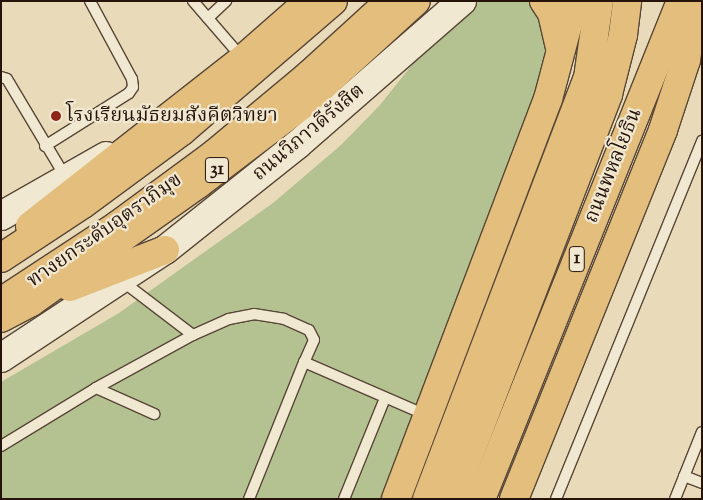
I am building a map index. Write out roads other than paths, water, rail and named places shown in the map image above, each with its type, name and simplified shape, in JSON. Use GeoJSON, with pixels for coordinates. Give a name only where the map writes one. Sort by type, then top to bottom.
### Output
{"type":"FeatureCollection","features":[{"type":"Feature","properties":{"kind":"main road"},"geometry":{"type":"LineString","coordinates":[[1,243],[28,227],[164,122],[243,59],[309,1]]}},
{"type":"Feature","properties":{"kind":"main road","name":"ทางยกระดับอุตราภิมุข"},"geometry":{"type":"LineString","coordinates":[[1,258],[83,204],[182,131],[333,1]]}},
{"type":"Feature","properties":{"kind":"main road","name":"ทางยกระดับอุตราภิมุข"},"geometry":{"type":"LineString","coordinates":[[1,302],[118,225],[213,154],[309,75],[390,1]]}},
{"type":"Feature","properties":{"kind":"main road","name":"ถนนวิภาวดีรังสิต"},"geometry":{"type":"LineString","coordinates":[[1,318],[31,302],[198,184],[302,105],[416,1]]}},
{"type":"Feature","properties":{"kind":"main road","name":"ถนนวิภาวดีรังสิต"},"geometry":{"type":"LineString","coordinates":[[1,358],[122,281],[164,250],[297,145],[462,1]]}},
{"type":"Feature","properties":{"kind":"main road"},"geometry":{"type":"LineString","coordinates":[[544,1],[552,13],[561,54]]}},
{"type":"Feature","properties":{"kind":"main road"},"geometry":{"type":"LineString","coordinates":[[396,499],[548,99],[574,1]]}},
{"type":"Feature","properties":{"kind":"main road"},"geometry":{"type":"LineString","coordinates":[[441,496],[588,78],[599,1]]}},
{"type":"Feature","properties":{"kind":"main road"},"geometry":{"type":"LineString","coordinates":[[441,496],[608,94],[623,35],[627,1]]}},
{"type":"Feature","properties":{"kind":"main road"},"geometry":{"type":"LineString","coordinates":[[514,499],[663,130],[686,60],[695,1]]}},
{"type":"Feature","properties":{"kind":"main road","name":"ถนนพหลโยธิน"},"geometry":{"type":"LineString","coordinates":[[481,499],[674,7]]}},
{"type":"Feature","properties":{"kind":"main road"},"geometry":{"type":"LineString","coordinates":[[1,216],[164,122]]}},
{"type":"Feature","properties":{"kind":"main road"},"geometry":{"type":"LineString","coordinates":[[31,302],[164,250]]}},
{"type":"Feature","properties":{"kind":"lane"},"geometry":{"type":"LineString","coordinates":[[44,146],[129,93],[132,87],[132,79],[90,1]]}},
{"type":"Feature","properties":{"kind":"lane"},"geometry":{"type":"LineString","coordinates":[[193,1],[243,59]]}},
{"type":"Feature","properties":{"kind":"lane"},"geometry":{"type":"LineString","coordinates":[[208,18],[226,1]]}},
{"type":"Feature","properties":{"kind":"lane"},"geometry":{"type":"LineString","coordinates":[[1,77],[7,79],[44,146],[66,179]]}},
{"type":"Feature","properties":{"kind":"lane"},"geometry":{"type":"LineString","coordinates":[[556,499],[702,142]]}},
{"type":"Feature","properties":{"kind":"lane"},"geometry":{"type":"LineString","coordinates":[[122,281],[193,335]]}},
{"type":"Feature","properties":{"kind":"lane"},"geometry":{"type":"LineString","coordinates":[[1,446],[96,388],[193,335],[229,319],[254,314],[284,318],[309,330],[314,340],[249,499]]}},
{"type":"Feature","properties":{"kind":"lane"},"geometry":{"type":"LineString","coordinates":[[304,362],[429,416]]}},
{"type":"Feature","properties":{"kind":"lane"},"geometry":{"type":"LineString","coordinates":[[96,388],[154,414]]}},
{"type":"Feature","properties":{"kind":"lane"},"geometry":{"type":"LineString","coordinates":[[344,499],[385,398]]}},
{"type":"Feature","properties":{"kind":"lane"},"geometry":{"type":"LineString","coordinates":[[675,499],[702,432]]}},
{"type":"Feature","properties":{"kind":"lane"},"geometry":{"type":"LineString","coordinates":[[684,476],[702,484]]}},
{"type":"Feature","properties":{"kind":"place","name":"โรงเรียนมัธยมสังคีตวิทยา"},"geometry":{"type":"Point","coordinates":[56,116]}}]}
